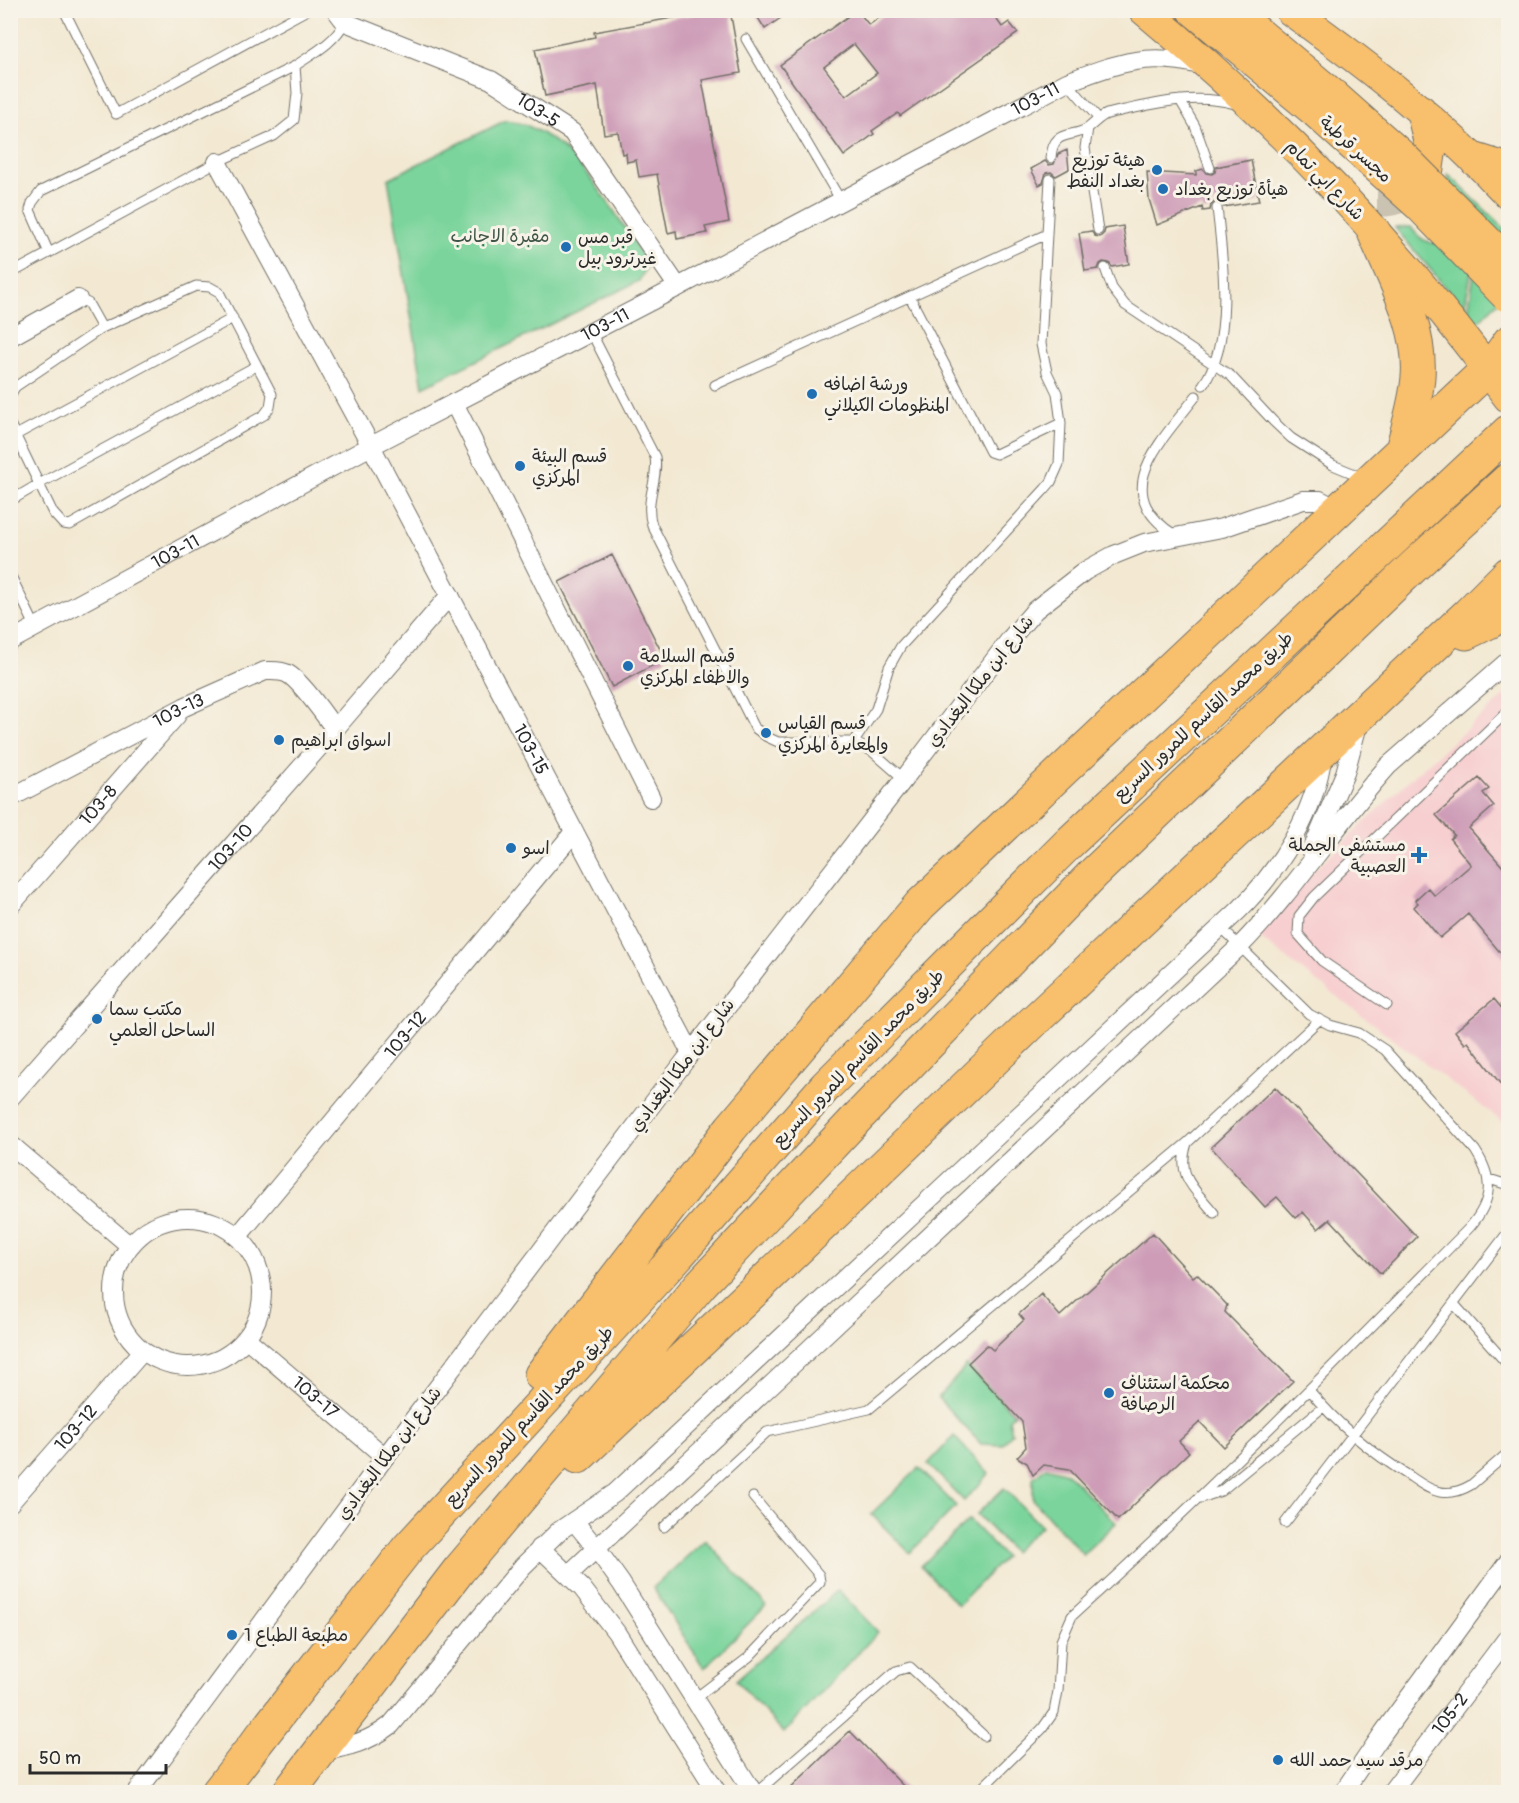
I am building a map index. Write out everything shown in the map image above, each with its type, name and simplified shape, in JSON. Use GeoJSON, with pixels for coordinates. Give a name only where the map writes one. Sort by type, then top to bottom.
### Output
{"type":"FeatureCollection","features":[{"type":"Feature","properties":{"kind":"highway"},"geometry":{"type":"LineString","coordinates":[[1476,160],[1509,170]]}},
{"type":"Feature","properties":{"kind":"highway"},"geometry":{"type":"LineString","coordinates":[[1375,217],[1418,348],[1418,379],[1402,450]]}},
{"type":"Feature","properties":{"kind":"highway"},"geometry":{"type":"LineString","coordinates":[[408,1548],[731,1128],[921,905],[1489,368]]}},
{"type":"Feature","properties":{"kind":"highway","name":"طريق محمد القاسم للمرور السريع"},"geometry":{"type":"LineString","coordinates":[[218,1792],[408,1548],[679,1254],[826,1086],[1069,843],[1509,432]]}},
{"type":"Feature","properties":{"kind":"highway","name":"طريق محمد القاسم للمرور السريع"},"geometry":{"type":"LineString","coordinates":[[289,1792],[459,1570],[701,1284],[858,1117],[1094,873],[1413,567],[1509,480]]}},
{"type":"Feature","properties":{"kind":"highway"},"geometry":{"type":"LineString","coordinates":[[459,1570],[756,1289],[1033,1022],[1509,574]]}},
{"type":"Feature","properties":{"kind":"highway"},"geometry":{"type":"LineString","coordinates":[[1439,642],[1478,628],[1509,608]]}},
{"type":"Feature","properties":{"kind":"main road","name":"شارع ابي تمام"},"geometry":{"type":"LineString","coordinates":[[1144,10],[1260,112],[1330,185],[1375,217],[1509,397]]}},
{"type":"Feature","properties":{"kind":"main road","name":"مجسر قرطبة"},"geometry":{"type":"LineString","coordinates":[[1192,10],[1404,157],[1509,261]]}},
{"type":"Feature","properties":{"kind":"main road","name":"مجسر قرطبة"},"geometry":{"type":"LineString","coordinates":[[1232,10],[1325,104],[1509,299]]}},
{"type":"Feature","properties":{"kind":"main road"},"geometry":{"type":"LineString","coordinates":[[1290,10],[1380,76],[1421,110],[1476,160],[1509,195]]}},
{"type":"Feature","properties":{"kind":"main road"},"geometry":{"type":"LineString","coordinates":[[1421,110],[1431,151],[1428,171]]}},
{"type":"Feature","properties":{"kind":"main road"},"geometry":{"type":"LineString","coordinates":[[1489,368],[1509,341]]}},
{"type":"Feature","properties":{"kind":"street","name":"103-5"},"geometry":{"type":"LineString","coordinates":[[341,16],[491,80],[572,132],[678,287]]}},
{"type":"Feature","properties":{"kind":"street","name":"103-11"},"geometry":{"type":"LineString","coordinates":[[10,641],[371,446],[1067,82],[1118,64],[1146,58],[1177,60],[1213,69]]}},
{"type":"Feature","properties":{"kind":"street","name":"103-15"},"geometry":{"type":"LineString","coordinates":[[217,162],[371,446],[691,1053]]}},
{"type":"Feature","properties":{"kind":"street"},"geometry":{"type":"LineString","coordinates":[[10,337],[78,298]]}},
{"type":"Feature","properties":{"kind":"street"},"geometry":{"type":"LineString","coordinates":[[454,403],[651,798]]}},
{"type":"Feature","properties":{"kind":"street","name":"شارع ابن ملكا البغدادي"},"geometry":{"type":"LineString","coordinates":[[137,1792],[385,1457],[691,1053],[1035,610],[1085,571],[1114,555],[1144,543],[1230,526],[1303,500],[1320,500],[1339,510]]}},
{"type":"Feature","properties":{"kind":"street","name":"103-10"},"geometry":{"type":"LineString","coordinates":[[10,1098],[450,596]]}},
{"type":"Feature","properties":{"kind":"street"},"geometry":{"type":"LineString","coordinates":[[569,1574],[1240,946],[1296,884],[1388,766],[1509,661]]}},
{"type":"Feature","properties":{"kind":"street","name":"103-13"},"geometry":{"type":"LineString","coordinates":[[10,798],[184,706],[254,674],[276,671],[287,674],[296,681],[335,729]]}},
{"type":"Feature","properties":{"kind":"street","name":"103-8"},"geometry":{"type":"LineString","coordinates":[[10,906],[184,706]]}},
{"type":"Feature","properties":{"kind":"street"},"geometry":{"type":"LineString","coordinates":[[1296,884],[1345,773],[1361,715]]}},
{"type":"Feature","properties":{"kind":"street"},"geometry":{"type":"LineString","coordinates":[[319,1752],[357,1744],[370,1739],[391,1725],[540,1548],[620,1489],[1254,896],[1291,842],[1316,787],[1323,750]]}},
{"type":"Feature","properties":{"kind":"street","name":"103-12"},"geometry":{"type":"LineString","coordinates":[[238,1236],[574,832]]}},
{"type":"Feature","properties":{"kind":"street"},"geometry":{"type":"LineString","coordinates":[[10,1144],[129,1245]]}},
{"type":"Feature","properties":{"kind":"street"},"geometry":{"type":"LineString","coordinates":[[182,1216],[212,1221],[238,1236],[255,1258],[263,1286],[260,1313],[247,1339],[225,1358],[197,1367],[169,1365],[142,1352],[123,1330],[113,1301],[115,1272],[129,1245],[152,1225],[182,1216]]}},
{"type":"Feature","properties":{"kind":"street","name":"103-17"},"geometry":{"type":"LineString","coordinates":[[247,1339],[385,1457]]}},
{"type":"Feature","properties":{"kind":"street","name":"103-12"},"geometry":{"type":"LineString","coordinates":[[10,1503],[142,1352]]}},
{"type":"Feature","properties":{"kind":"street"},"geometry":{"type":"LineString","coordinates":[[574,1521],[621,1583],[755,1792]]}},
{"type":"Feature","properties":{"kind":"street"},"geometry":{"type":"LineString","coordinates":[[540,1548],[569,1574],[616,1632],[717,1792]]}},
{"type":"Feature","properties":{"kind":"street"},"geometry":{"type":"LineString","coordinates":[[1343,1792],[1383,1733],[1434,1667],[1509,1562]]}},
{"type":"Feature","properties":{"kind":"street"},"geometry":{"type":"LineString","coordinates":[[595,1604],[621,1583]]}},
{"type":"Feature","properties":{"kind":"street","name":"105-2"},"geometry":{"type":"LineString","coordinates":[[1391,1792],[1509,1637]]}},
{"type":"Feature","properties":{"kind":"lane"},"geometry":{"type":"LineString","coordinates":[[64,10],[116,114],[307,10]]}},
{"type":"Feature","properties":{"kind":"lane"},"geometry":{"type":"LineString","coordinates":[[49,253],[30,210],[41,191],[295,66],[339,34],[341,16]]}},
{"type":"Feature","properties":{"kind":"lane"},"geometry":{"type":"LineString","coordinates":[[746,39],[841,201]]}},
{"type":"Feature","properties":{"kind":"lane"},"geometry":{"type":"LineString","coordinates":[[10,274],[217,162],[274,136],[294,120],[297,93],[295,66]]}},
{"type":"Feature","properties":{"kind":"lane"},"geometry":{"type":"LineString","coordinates":[[1067,82],[1098,118]]}},
{"type":"Feature","properties":{"kind":"lane"},"geometry":{"type":"LineString","coordinates":[[1051,158],[1053,146],[1060,137],[1088,128],[1098,118],[1107,114],[1180,100],[1213,99],[1260,112]]}},
{"type":"Feature","properties":{"kind":"lane"},"geometry":{"type":"LineString","coordinates":[[1180,100],[1195,126],[1210,168]]}},
{"type":"Feature","properties":{"kind":"lane"},"geometry":{"type":"LineString","coordinates":[[1088,128],[1085,147],[1098,230]]}},
{"type":"Feature","properties":{"kind":"lane"},"geometry":{"type":"LineString","coordinates":[[854,742],[876,709],[889,667],[901,646],[1051,482],[1059,464],[1061,423],[1057,393],[1047,372],[1041,345],[1050,179]]}},
{"type":"Feature","properties":{"kind":"lane"},"geometry":{"type":"LineString","coordinates":[[1203,385],[1215,365],[1221,337],[1224,287],[1217,208]]}},
{"type":"Feature","properties":{"kind":"lane"},"geometry":{"type":"LineString","coordinates":[[715,385],[1047,234]]}},
{"type":"Feature","properties":{"kind":"lane"},"geometry":{"type":"LineString","coordinates":[[1105,268],[1112,288],[1125,305],[1230,376],[1291,438],[1333,465],[1370,480]]}},
{"type":"Feature","properties":{"kind":"lane"},"geometry":{"type":"LineString","coordinates":[[10,396],[15,387],[102,328],[196,286],[210,287],[219,292],[272,394],[270,407],[264,416],[70,525],[63,524],[53,513],[10,424]]}},
{"type":"Feature","properties":{"kind":"lane"},"geometry":{"type":"LineString","coordinates":[[910,297],[990,452],[996,454],[1061,423]]}},
{"type":"Feature","properties":{"kind":"lane"},"geometry":{"type":"LineString","coordinates":[[78,298],[88,303],[102,328]]}},
{"type":"Feature","properties":{"kind":"lane"},"geometry":{"type":"LineString","coordinates":[[16,435],[233,318]]}},
{"type":"Feature","properties":{"kind":"lane"},"geometry":{"type":"LineString","coordinates":[[591,332],[655,457],[656,465],[649,501],[652,525],[755,728],[778,742],[854,742],[873,752],[904,779]]}},
{"type":"Feature","properties":{"kind":"lane"},"geometry":{"type":"LineString","coordinates":[[10,501],[256,366]]}},
{"type":"Feature","properties":{"kind":"lane"},"geometry":{"type":"LineString","coordinates":[[1177,537],[1158,524],[1148,511],[1142,495],[1142,478],[1152,455],[1196,396]]}},
{"type":"Feature","properties":{"kind":"lane"},"geometry":{"type":"LineString","coordinates":[[10,574],[36,628]]}},
{"type":"Feature","properties":{"kind":"lane"},"geometry":{"type":"LineString","coordinates":[[1388,1005],[1322,961],[1298,934],[1299,916],[1314,897],[1509,711]]}},
{"type":"Feature","properties":{"kind":"lane"},"geometry":{"type":"LineString","coordinates":[[978,1792],[1049,1721],[1054,1712],[1058,1691],[1061,1641],[1072,1616],[1199,1498],[1309,1390],[1480,1216],[1487,1199],[1489,1179],[1475,1149],[1385,1050],[1359,1033],[1319,1020],[1309,1014],[1220,927]]}},
{"type":"Feature","properties":{"kind":"lane"},"geometry":{"type":"LineString","coordinates":[[664,1527],[767,1432],[869,1409],[1186,1143],[1319,1020]]}},
{"type":"Feature","properties":{"kind":"lane"},"geometry":{"type":"LineString","coordinates":[[1186,1143],[1182,1157],[1185,1178],[1214,1213]]}},
{"type":"Feature","properties":{"kind":"lane"},"geometry":{"type":"LineString","coordinates":[[1489,1179],[1509,1185]]}},
{"type":"Feature","properties":{"kind":"lane"},"geometry":{"type":"LineString","coordinates":[[1285,1523],[1508,1236]]}},
{"type":"Feature","properties":{"kind":"lane"},"geometry":{"type":"LineString","coordinates":[[1454,1304],[1509,1365]]}},
{"type":"Feature","properties":{"kind":"lane"},"geometry":{"type":"LineString","coordinates":[[1309,1390],[1323,1407],[1353,1434],[1404,1473],[1432,1490],[1456,1492],[1470,1485],[1509,1453]]}},
{"type":"Feature","properties":{"kind":"lane"},"geometry":{"type":"LineString","coordinates":[[1199,1498],[1221,1491],[1323,1407]]}},
{"type":"Feature","properties":{"kind":"lane"},"geometry":{"type":"LineString","coordinates":[[694,1699],[749,1657],[820,1582],[819,1575],[753,1497]]}},
{"type":"Feature","properties":{"kind":"lane"},"geometry":{"type":"LineString","coordinates":[[755,1792],[896,1671],[910,1667],[984,1736]]}},
{"type":"Feature","properties":{"kind":"shaded area","name":"مستشفى الجملة العصبية"},"geometry":{"type":"Polygon","coordinates":[[[1508,693],[1508,1126],[1250,931],[1410,779],[1508,693]]]}},
{"type":"Feature","properties":{"kind":"green space","name":"مقبرة الاجانب"},"geometry":{"type":"Polygon","coordinates":[[[506,120],[528,126],[547,137],[582,167],[611,206],[648,264],[639,281],[423,387],[388,179],[506,120]]]}},
{"type":"Feature","properties":{"kind":"green space"},"geometry":{"type":"Polygon","coordinates":[[[1448,174],[1508,232],[1508,250],[1474,258],[1464,309],[1395,228],[1411,227],[1424,240],[1442,244],[1448,174]]]}},
{"type":"Feature","properties":{"kind":"green space"},"geometry":{"type":"Polygon","coordinates":[[[1508,253],[1508,292],[1477,323],[1468,312],[1476,261],[1508,253]]]}},
{"type":"Feature","properties":{"kind":"green space"},"geometry":{"type":"Polygon","coordinates":[[[967,1365],[1014,1414],[1009,1419],[1012,1433],[1002,1445],[981,1444],[938,1398],[967,1365]]]}},
{"type":"Feature","properties":{"kind":"green space"},"geometry":{"type":"Polygon","coordinates":[[[954,1436],[989,1474],[964,1501],[928,1464],[954,1436]]]}},
{"type":"Feature","properties":{"kind":"green space"},"geometry":{"type":"Polygon","coordinates":[[[1046,1467],[1067,1473],[1116,1523],[1083,1554],[1033,1500],[1033,1478],[1046,1467]]]}},
{"type":"Feature","properties":{"kind":"green space"},"geometry":{"type":"Polygon","coordinates":[[[919,1468],[956,1506],[910,1553],[871,1514],[919,1468]]]}},
{"type":"Feature","properties":{"kind":"green space"},"geometry":{"type":"Polygon","coordinates":[[[1004,1488],[1041,1526],[1013,1552],[977,1514],[1004,1488]]]}},
{"type":"Feature","properties":{"kind":"green space"},"geometry":{"type":"Polygon","coordinates":[[[969,1520],[1005,1557],[958,1605],[921,1566],[969,1520]]]}},
{"type":"Feature","properties":{"kind":"green space"},"geometry":{"type":"Polygon","coordinates":[[[705,1540],[766,1606],[704,1668],[653,1588],[705,1540]]]}},
{"type":"Feature","properties":{"kind":"green space"},"geometry":{"type":"Polygon","coordinates":[[[838,1590],[878,1632],[784,1733],[736,1680],[838,1590]]]}},
{"type":"Feature","properties":{"kind":"building"},"geometry":{"type":"Polygon","coordinates":[[[717,10],[730,10],[741,73],[702,80],[729,222],[705,227],[707,233],[677,239],[676,231],[668,233],[657,174],[639,177],[636,160],[627,162],[626,153],[622,154],[618,132],[604,134],[597,85],[545,96],[535,49],[595,37],[594,32],[717,10]]]}},
{"type":"Feature","properties":{"kind":"building"},"geometry":{"type":"Polygon","coordinates":[[[753,10],[792,10],[765,29],[753,10]]]}},
{"type":"Feature","properties":{"kind":"building"},"geometry":{"type":"Polygon","coordinates":[[[857,10],[869,25],[890,10],[990,10],[1002,27],[1009,22],[1018,33],[900,116],[898,113],[872,131],[874,134],[844,156],[780,65],[857,10]],[[854,44],[824,67],[846,96],[877,73],[854,44]]]}},
{"type":"Feature","properties":{"kind":"building"},"geometry":{"type":"Polygon","coordinates":[[[1067,150],[1069,169],[1056,176],[1051,172],[1046,173],[1043,183],[1039,185],[1031,169],[1045,161],[1049,165],[1054,164],[1058,154],[1067,150]]]}},
{"type":"Feature","properties":{"kind":"building"},"geometry":{"type":"Polygon","coordinates":[[[1251,160],[1259,201],[1224,207],[1216,201],[1211,205],[1210,210],[1203,211],[1202,207],[1157,225],[1149,199],[1147,172],[1196,175],[1196,171],[1203,169],[1206,173],[1212,174],[1216,167],[1251,160]]]}},
{"type":"Feature","properties":{"kind":"building"},"geometry":{"type":"Polygon","coordinates":[[[1123,226],[1129,264],[1112,267],[1109,263],[1103,262],[1098,269],[1085,271],[1079,233],[1091,231],[1095,236],[1100,237],[1105,229],[1123,226]]]}},
{"type":"Feature","properties":{"kind":"building"},"geometry":{"type":"Polygon","coordinates":[[[612,555],[665,659],[612,687],[559,582],[612,555]]]}},
{"type":"Feature","properties":{"kind":"building"},"geometry":{"type":"Polygon","coordinates":[[[1479,778],[1489,789],[1483,793],[1494,806],[1469,828],[1509,874],[1509,963],[1468,914],[1440,938],[1414,907],[1418,903],[1415,900],[1428,888],[1435,896],[1471,865],[1450,839],[1454,835],[1436,815],[1479,778]]]}},
{"type":"Feature","properties":{"kind":"building"},"geometry":{"type":"Polygon","coordinates":[[[1494,999],[1509,1017],[1509,1095],[1468,1042],[1465,1044],[1455,1031],[1494,999]]]}},
{"type":"Feature","properties":{"kind":"building"},"geometry":{"type":"Polygon","coordinates":[[[1275,1087],[1417,1237],[1381,1274],[1330,1219],[1318,1229],[1303,1212],[1296,1218],[1277,1197],[1265,1207],[1211,1147],[1275,1087]]]}},
{"type":"Feature","properties":{"kind":"building","name":"محكمة استئناف الرصافة"},"geometry":{"type":"Polygon","coordinates":[[[1153,1233],[1193,1277],[1197,1274],[1227,1305],[1225,1312],[1293,1381],[1224,1447],[1200,1422],[1179,1441],[1189,1452],[1118,1520],[1069,1469],[1044,1465],[1033,1475],[1027,1463],[1017,1457],[1026,1447],[1022,1422],[968,1363],[987,1345],[993,1350],[1024,1320],[1019,1314],[1041,1294],[1060,1316],[1153,1233]]]}},
{"type":"Feature","properties":{"kind":"building"},"geometry":{"type":"Polygon","coordinates":[[[850,1731],[909,1792],[786,1792],[850,1731]]]}},
{"type":"Feature","properties":{"kind":"tunnel"},"geometry":{"type":"LineString","coordinates":[[1377,202],[1403,197],[1423,180]]}},
{"type":"Feature","properties":{"kind":"place","name":"هيئة توزيع بغداد النفط"},"geometry":{"type":"Point","coordinates":[1157,170]}},
{"type":"Feature","properties":{"kind":"place","name":"هيأة توزيع بغداد"},"geometry":{"type":"Point","coordinates":[1163,189]}},
{"type":"Feature","properties":{"kind":"place","name":"قبر مس غيرترود بيل"},"geometry":{"type":"Point","coordinates":[566,247]}},
{"type":"Feature","properties":{"kind":"place","name":"ورشة اضافه المنظومات الكيلاني"},"geometry":{"type":"Point","coordinates":[812,394]}},
{"type":"Feature","properties":{"kind":"place","name":"قسم البيئة المركزي"},"geometry":{"type":"Point","coordinates":[520,466]}},
{"type":"Feature","properties":{"kind":"place","name":"قسم السلامة والاطفاء المركزي"},"geometry":{"type":"Point","coordinates":[628,666]}},
{"type":"Feature","properties":{"kind":"place","name":"قسم القياس والمعايرة المركزي"},"geometry":{"type":"Point","coordinates":[766,733]}},
{"type":"Feature","properties":{"kind":"place","name":"اسواق ابراهيم"},"geometry":{"type":"Point","coordinates":[279,740]}},
{"type":"Feature","properties":{"kind":"place","name":"اسو"},"geometry":{"type":"Point","coordinates":[511,848]}},
{"type":"Feature","properties":{"kind":"place","name":"مستشفى الجملة العصبية"},"geometry":{"type":"Point","coordinates":[1419,855]}},
{"type":"Feature","properties":{"kind":"place","name":"مكتب سما الساحل العلمي"},"geometry":{"type":"Point","coordinates":[97,1019]}},
{"type":"Feature","properties":{"kind":"place","name":"محكمة استئناف الرصافة"},"geometry":{"type":"Point","coordinates":[1109,1393]}},
{"type":"Feature","properties":{"kind":"place","name":"مطبعة الطباع 1"},"geometry":{"type":"Point","coordinates":[232,1635]}},
{"type":"Feature","properties":{"kind":"place","name":"مرقد سيد حمد الله"},"geometry":{"type":"Point","coordinates":[1278,1760]}}]}
